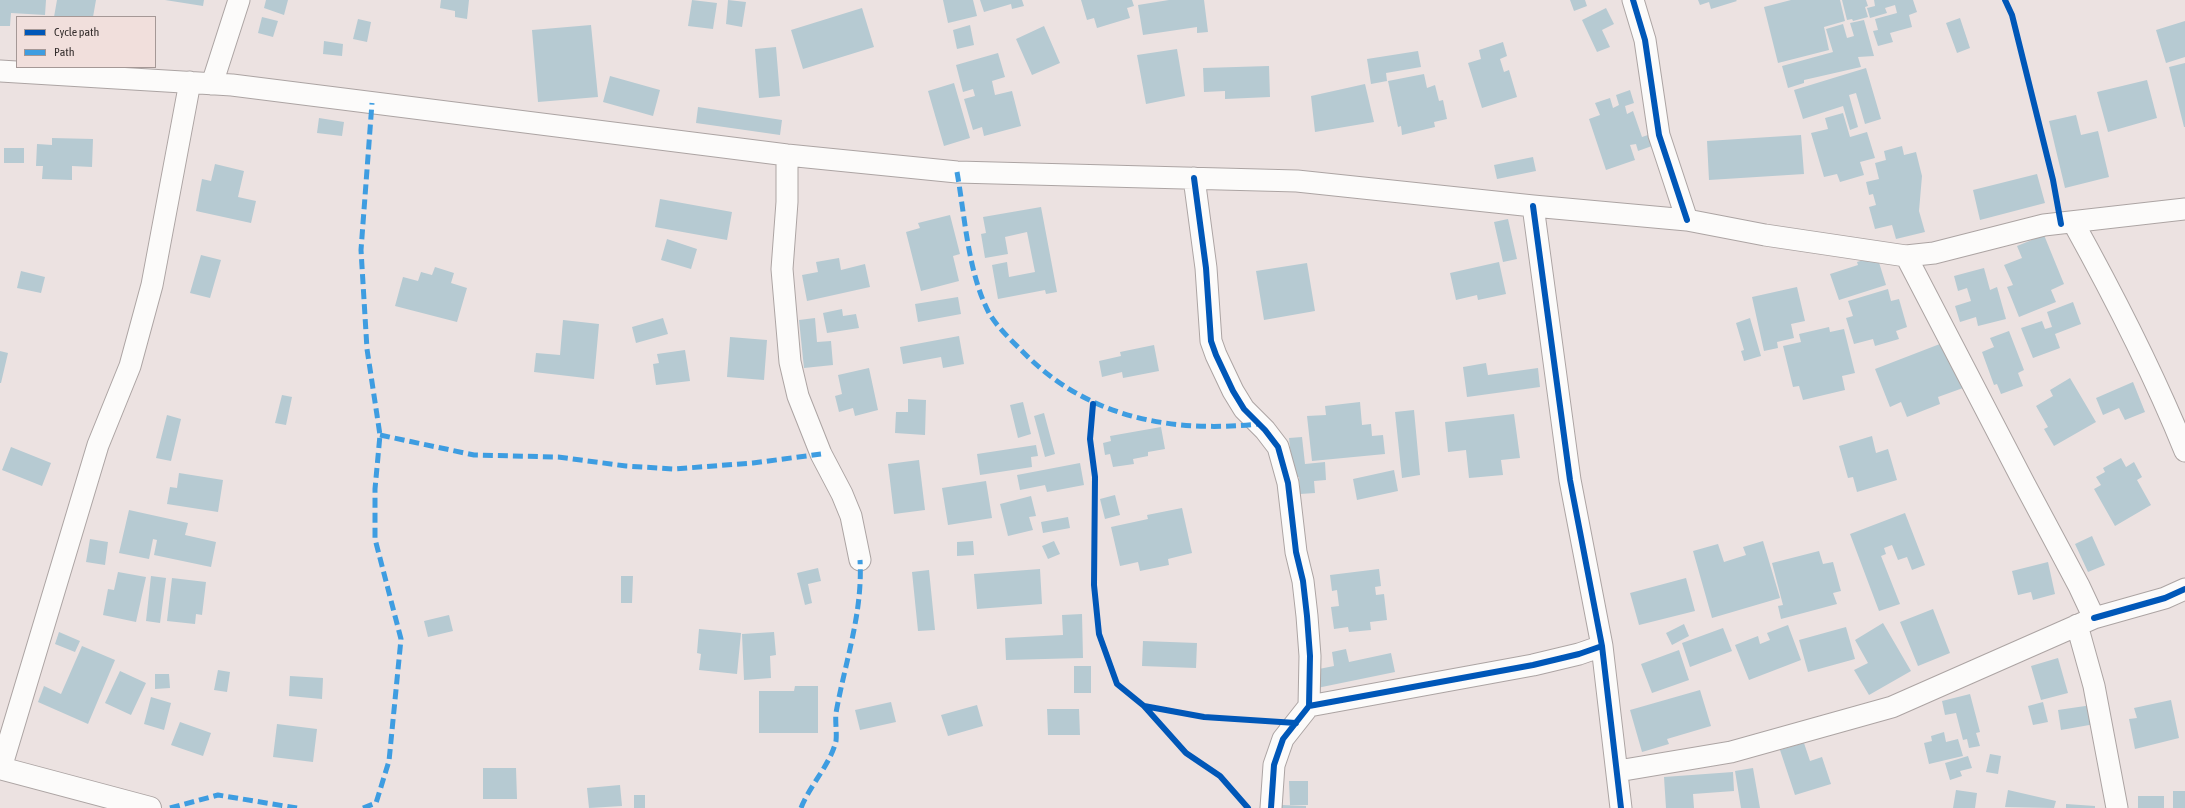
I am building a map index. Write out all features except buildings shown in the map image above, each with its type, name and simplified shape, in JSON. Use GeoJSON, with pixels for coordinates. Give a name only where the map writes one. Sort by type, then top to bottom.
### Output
{"type":"FeatureCollection","features":[{"type":"Feature","properties":{"kind":"main road"},"geometry":{"type":"LineString","coordinates":[[0,768],[150,808]]}},
{"type":"Feature","properties":{"kind":"street"},"geometry":{"type":"LineString","coordinates":[[212,84],[239,0]]}},
{"type":"Feature","properties":{"kind":"street"},"geometry":{"type":"LineString","coordinates":[[1633,0],[1645,40],[1659,135],[1688,220]]}},
{"type":"Feature","properties":{"kind":"street"},"geometry":{"type":"LineString","coordinates":[[0,71],[232,85],[788,155],[957,172],[1297,181],[1532,206],[1688,220],[1765,235],[1906,256],[1934,253],[2044,225],[2185,209]]}},
{"type":"Feature","properties":{"kind":"street"},"geometry":{"type":"LineString","coordinates":[[0,768],[98,445],[130,366],[152,285],[190,82]]}},
{"type":"Feature","properties":{"kind":"street"},"geometry":{"type":"LineString","coordinates":[[788,155],[787,202],[782,269],[790,362],[798,396],[821,454],[842,494],[851,516],[860,560]]}},
{"type":"Feature","properties":{"kind":"street"},"geometry":{"type":"LineString","coordinates":[[1194,178],[1206,268],[1212,341],[1216,355],[1233,391],[1244,409],[1265,430],[1278,447],[1288,483],[1296,552],[1303,581],[1310,656],[1309,706],[1283,739],[1274,765],[1271,808]]}},
{"type":"Feature","properties":{"kind":"street"},"geometry":{"type":"LineString","coordinates":[[1532,206],[1570,480],[1602,646],[1618,771],[1621,808]]}},
{"type":"Feature","properties":{"kind":"street"},"geometry":{"type":"LineString","coordinates":[[2073,222],[2111,289],[2171,416],[2185,451]]}},
{"type":"Feature","properties":{"kind":"street"},"geometry":{"type":"LineString","coordinates":[[1906,256],[2079,586],[2086,622],[2094,686],[2117,808]]}},
{"type":"Feature","properties":{"kind":"street"},"geometry":{"type":"LineString","coordinates":[[1618,771],[1731,752],[1892,707],[2086,622],[2165,598],[2185,589]]}},
{"type":"Feature","properties":{"kind":"street"},"geometry":{"type":"LineString","coordinates":[[1309,706],[1533,665],[1579,654],[1602,646]]}},
{"type":"Feature","properties":{"kind":"marked path"},"geometry":{"type":"LineString","coordinates":[[363,808],[376,803],[389,761],[401,639],[375,539],[375,489],[380,435],[367,349],[361,250],[372,103]]}},
{"type":"Feature","properties":{"kind":"marked path"},"geometry":{"type":"LineString","coordinates":[[957,172],[972,263],[976,280],[989,313],[1000,329],[1048,374],[1075,392],[1103,406],[1132,416],[1162,423],[1194,426],[1259,424]]}},
{"type":"Feature","properties":{"kind":"marked path"},"geometry":{"type":"LineString","coordinates":[[380,435],[474,455],[558,457],[626,466],[674,469],[753,463],[821,454]]}},
{"type":"Feature","properties":{"kind":"marked path"},"geometry":{"type":"LineString","coordinates":[[801,808],[809,791],[825,767],[836,741],[836,713],[859,599],[860,560]]}},
{"type":"Feature","properties":{"kind":"marked path"},"geometry":{"type":"LineString","coordinates":[[170,808],[218,795],[297,808]]}},
{"type":"Feature","properties":{"kind":"cycle path"},"geometry":{"type":"LineString","coordinates":[[1633,0],[1645,40],[1659,135],[1687,220]]}},
{"type":"Feature","properties":{"kind":"cycle path"},"geometry":{"type":"LineString","coordinates":[[2005,0],[2012,15],[2053,180],[2061,224]]}},
{"type":"Feature","properties":{"kind":"cycle path"},"geometry":{"type":"LineString","coordinates":[[1194,178],[1206,268],[1211,341],[1233,391],[1244,409],[1265,430],[1278,447],[1288,483],[1296,552],[1303,581],[1307,616],[1310,656],[1309,706]]}},
{"type":"Feature","properties":{"kind":"cycle path"},"geometry":{"type":"LineString","coordinates":[[1533,206],[1570,480],[1602,646],[1621,808]]}},
{"type":"Feature","properties":{"kind":"cycle path"},"geometry":{"type":"LineString","coordinates":[[1093,404],[1090,439],[1095,477],[1094,585],[1099,634],[1117,684],[1144,706],[1204,717],[1296,723]]}},
{"type":"Feature","properties":{"kind":"cycle path"},"geometry":{"type":"LineString","coordinates":[[2094,618],[2165,598],[2185,589]]}},
{"type":"Feature","properties":{"kind":"cycle path"},"geometry":{"type":"LineString","coordinates":[[1271,808],[1274,765],[1283,739],[1309,706],[1533,665],[1579,654],[1602,646]]}},
{"type":"Feature","properties":{"kind":"cycle path"},"geometry":{"type":"LineString","coordinates":[[1144,706],[1186,753],[1220,776],[1248,808]]}}]}
